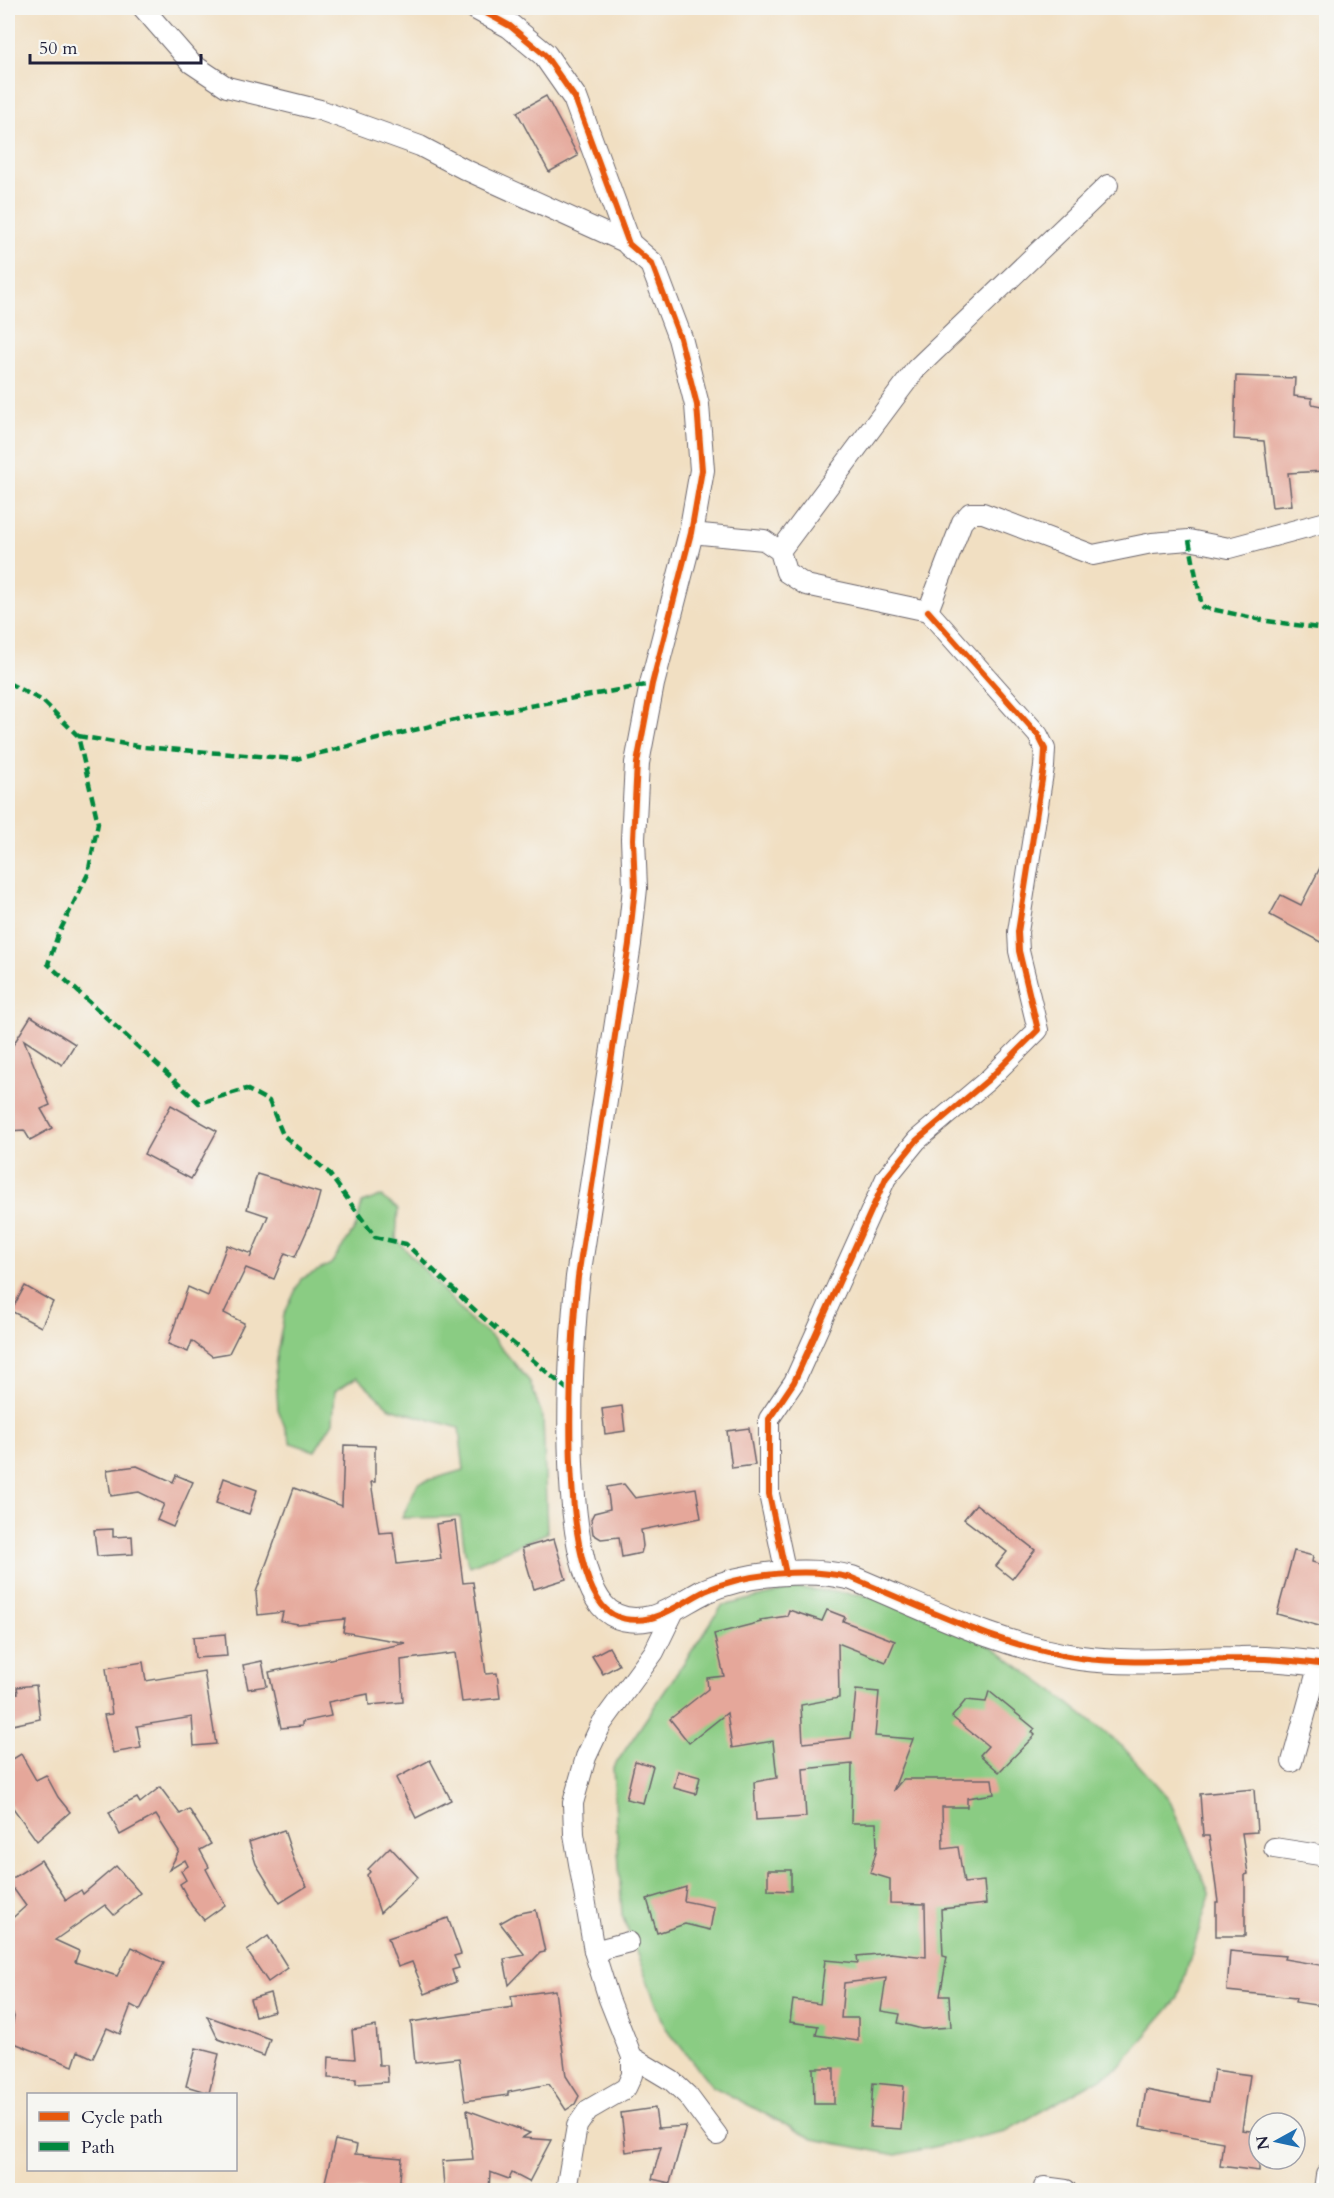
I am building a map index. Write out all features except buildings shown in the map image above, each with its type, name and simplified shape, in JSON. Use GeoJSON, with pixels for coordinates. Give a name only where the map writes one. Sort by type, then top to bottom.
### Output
{"type":"FeatureCollection","features":[{"type":"Feature","properties":{"kind":"street"},"geometry":{"type":"LineString","coordinates":[[143,8],[191,63],[227,87],[320,110],[420,146],[464,169],[628,244],[652,264],[680,338],[697,405],[702,470],[691,533],[652,684],[637,763],[633,839],[635,888],[578,1277],[569,1391],[580,1548],[589,1584],[614,1616],[628,1620],[651,1618],[706,1591],[728,1583],[786,1574],[829,1572],[852,1578],[996,1639],[1080,1658],[1133,1662],[1243,1659],[1323,1664],[1292,1762]]}},
{"type":"Feature","properties":{"kind":"street"},"geometry":{"type":"LineString","coordinates":[[477,8],[510,26],[545,55],[575,98],[628,244]]}},
{"type":"Feature","properties":{"kind":"street"},"geometry":{"type":"LineString","coordinates":[[780,551],[916,369],[1108,185]]}},
{"type":"Feature","properties":{"kind":"street"},"geometry":{"type":"LineString","coordinates":[[928,611],[962,522],[970,513],[983,513],[1093,555],[1152,543],[1189,540],[1229,548],[1326,522]]}},
{"type":"Feature","properties":{"kind":"street"},"geometry":{"type":"LineString","coordinates":[[691,533],[764,540],[780,551],[786,572],[806,585],[928,611],[1038,735],[1045,749],[1039,807],[1018,932],[1019,951],[1037,1017],[1038,1030],[988,1080],[917,1140],[886,1178],[794,1382],[769,1419],[769,1494],[786,1574]]}},
{"type":"Feature","properties":{"kind":"street"},"geometry":{"type":"LineString","coordinates":[[566,2190],[578,2126],[588,2110],[626,2088],[632,2075],[633,2057],[609,1999],[594,1951],[574,1834],[573,1803],[586,1757],[602,1723],[654,1652],[676,1607]]}},
{"type":"Feature","properties":{"kind":"street"},"geometry":{"type":"LineString","coordinates":[[1274,1848],[1326,1856]]}},
{"type":"Feature","properties":{"kind":"street"},"geometry":{"type":"LineString","coordinates":[[594,1951],[629,1942]]}},
{"type":"Feature","properties":{"kind":"street"},"geometry":{"type":"LineString","coordinates":[[633,2057],[672,2081],[688,2096],[717,2135]]}},
{"type":"Feature","properties":{"kind":"street"},"geometry":{"type":"LineString","coordinates":[[1324,2190],[1326,2175]]}},
{"type":"Feature","properties":{"kind":"street"},"geometry":{"type":"LineString","coordinates":[[1044,2187],[1066,2190]]}},
{"type":"Feature","properties":{"kind":"green space"},"geometry":{"type":"Polygon","coordinates":[[[380,1196],[398,1209],[396,1239],[472,1322],[491,1336],[530,1382],[543,1418],[547,1533],[470,1566],[465,1552],[460,1517],[402,1518],[418,1483],[464,1470],[459,1428],[390,1408],[357,1377],[335,1391],[333,1422],[315,1451],[291,1443],[278,1409],[275,1365],[284,1315],[301,1279],[331,1264],[356,1227],[362,1203],[380,1196]]]}},
{"type":"Feature","properties":{"kind":"green space"},"geometry":{"type":"Polygon","coordinates":[[[797,1588],[884,1597],[979,1638],[1053,1691],[1123,1747],[1169,1799],[1210,1895],[1178,1998],[1117,2069],[1006,2131],[896,2155],[813,2139],[712,2086],[665,2027],[622,1915],[613,1768],[722,1606],[797,1588]]]}},
{"type":"Feature","properties":{"kind":"marked path"},"geometry":{"type":"LineString","coordinates":[[1189,540],[1202,607],[1267,621],[1326,629]]}},
{"type":"Feature","properties":{"kind":"marked path"},"geometry":{"type":"LineString","coordinates":[[8,683],[43,701],[78,736],[98,823],[88,874],[58,935],[48,964],[199,1103],[246,1089],[269,1101],[283,1135],[328,1172],[375,1237],[406,1244],[479,1314],[569,1391]]}},
{"type":"Feature","properties":{"kind":"marked path"},"geometry":{"type":"LineString","coordinates":[[78,736],[143,747],[296,759],[463,718],[652,684]]}},
{"type":"Feature","properties":{"kind":"cycle path"},"geometry":{"type":"LineString","coordinates":[[477,8],[510,26],[545,55],[575,98],[629,244],[652,264],[680,338],[697,405],[702,470],[691,533],[652,684],[637,763],[633,839],[635,888],[629,944],[578,1277],[572,1350],[570,1447],[579,1541],[588,1578],[607,1610],[618,1617],[631,1620],[658,1616],[705,1591],[739,1580],[778,1574],[817,1573],[852,1578],[964,1626],[1050,1653],[1120,1661],[1261,1659],[1326,1665]]}},
{"type":"Feature","properties":{"kind":"cycle path"},"geometry":{"type":"LineString","coordinates":[[786,1574],[769,1494],[769,1419],[794,1382],[886,1178],[917,1140],[988,1080],[1038,1030],[1019,951],[1018,932],[1045,749],[1038,735],[928,611]]}}]}
